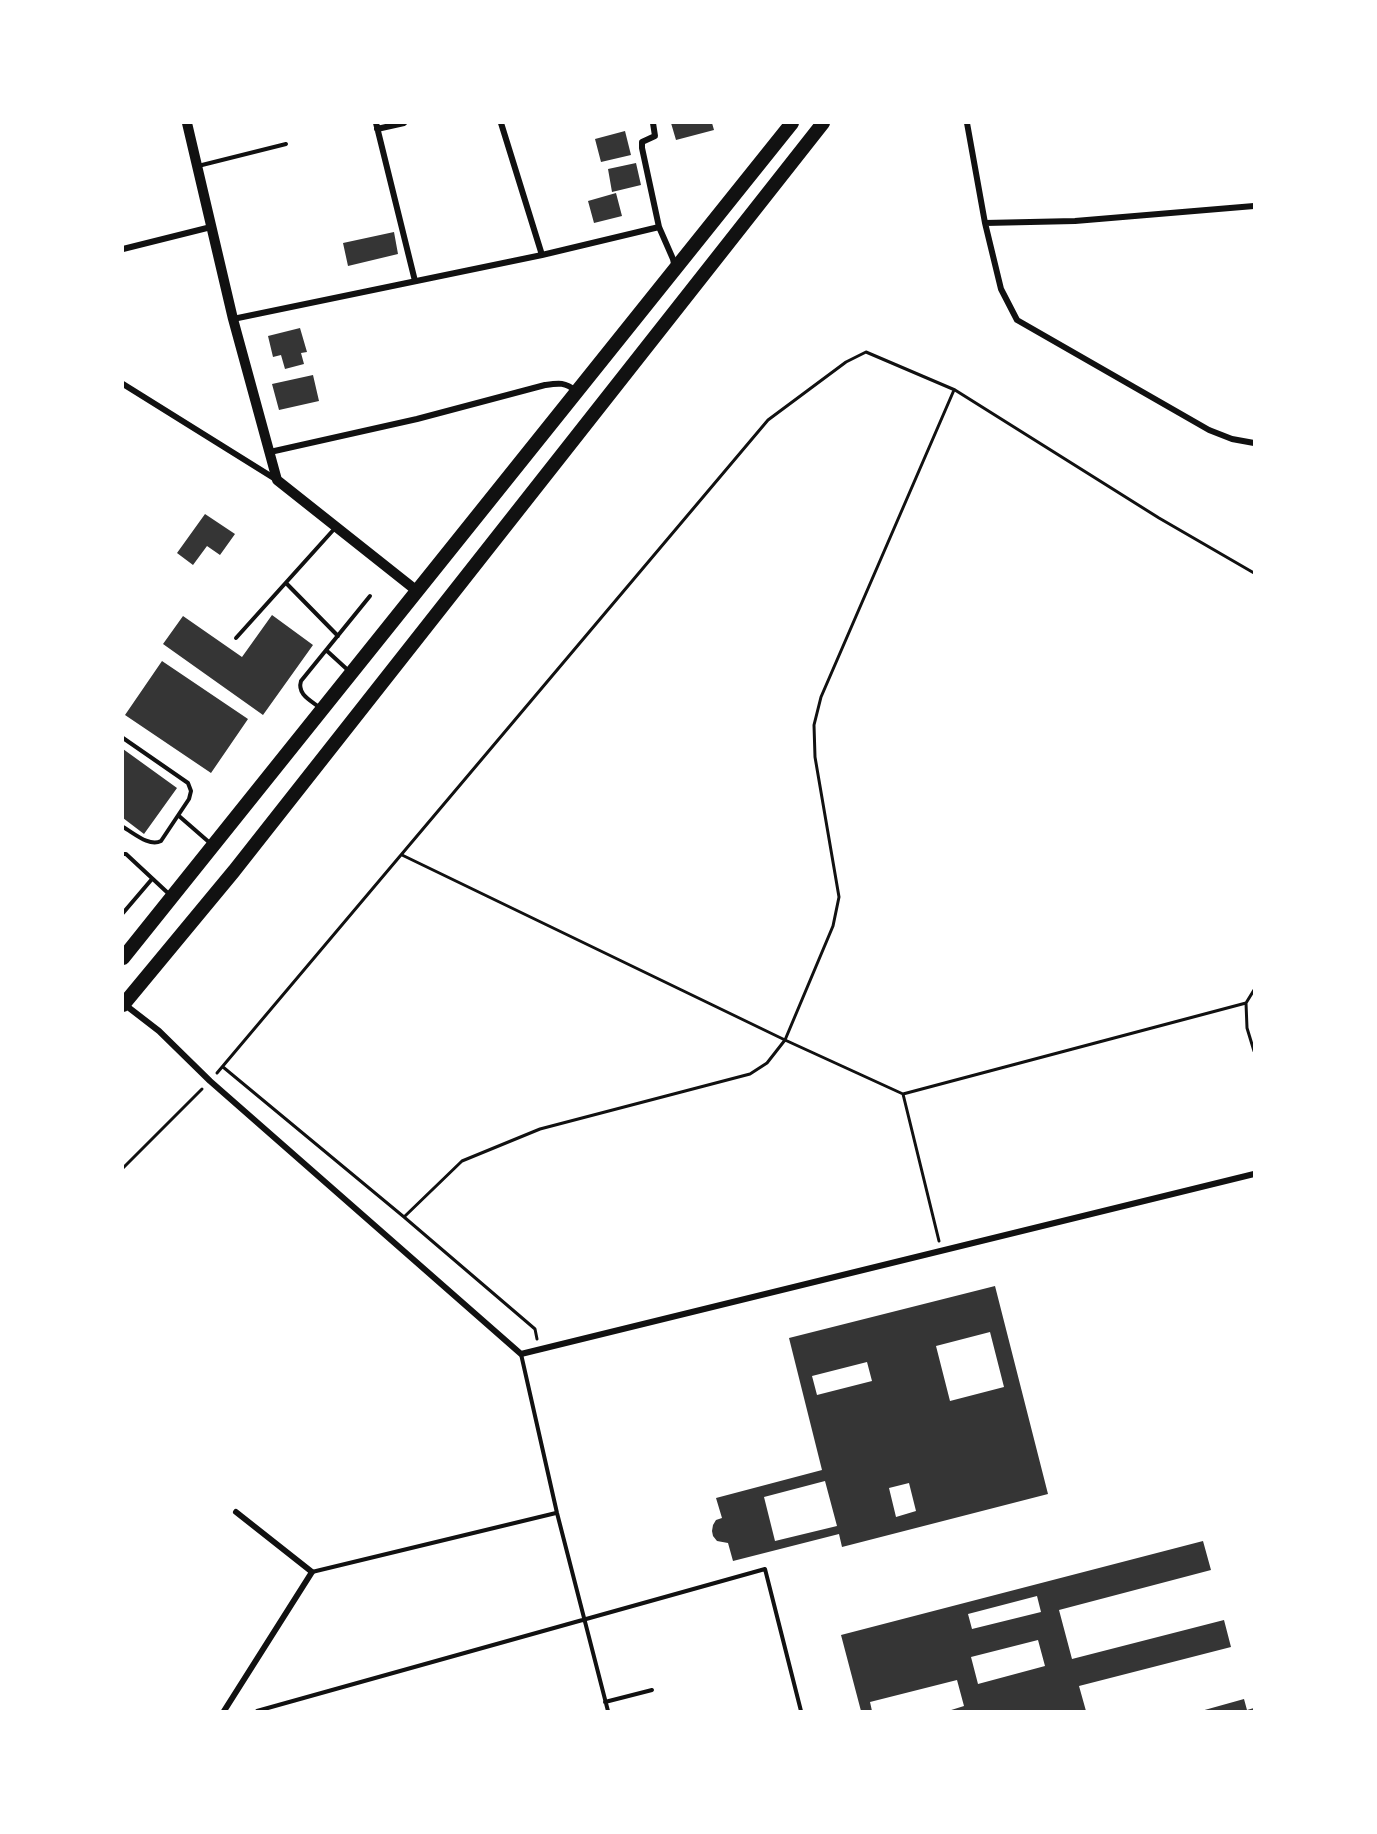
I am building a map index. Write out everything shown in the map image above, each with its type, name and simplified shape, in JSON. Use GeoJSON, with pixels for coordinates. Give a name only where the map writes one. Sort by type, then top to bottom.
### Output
{"type":"FeatureCollection","features":[{"type":"Feature","properties":{"kind":"main road"},"geometry":{"type":"LineString","coordinates":[[125,952],[172,897],[792,123]]}},
{"type":"Feature","properties":{"kind":"main road"},"geometry":{"type":"LineString","coordinates":[[123,1004],[234,871],[823,123]]}},
{"type":"Feature","properties":{"kind":"street"},"geometry":{"type":"LineString","coordinates":[[187,123],[233,320],[277,480]]}},
{"type":"Feature","properties":{"kind":"street"},"geometry":{"type":"LineString","coordinates":[[404,123],[377,126],[415,281]]}},
{"type":"Feature","properties":{"kind":"street"},"geometry":{"type":"LineString","coordinates":[[501,123],[542,255]]}},
{"type":"Feature","properties":{"kind":"street"},"geometry":{"type":"LineString","coordinates":[[653,123],[655,136],[642,142],[642,148],[659,227],[675,268]]}},
{"type":"Feature","properties":{"kind":"street"},"geometry":{"type":"LineString","coordinates":[[967,123],[985,223],[1001,289],[1017,320],[1209,430],[1232,439],[1254,443]]}},
{"type":"Feature","properties":{"kind":"street"},"geometry":{"type":"LineString","coordinates":[[985,223],[1075,221],[1254,206]]}},
{"type":"Feature","properties":{"kind":"street"},"geometry":{"type":"LineString","coordinates":[[123,249],[211,227]]}},
{"type":"Feature","properties":{"kind":"street"},"geometry":{"type":"LineString","coordinates":[[233,320],[542,255],[659,227]]}},
{"type":"Feature","properties":{"kind":"street"},"geometry":{"type":"LineString","coordinates":[[270,452],[417,419],[545,385],[561,382],[576,392]]}},
{"type":"Feature","properties":{"kind":"street"},"geometry":{"type":"LineString","coordinates":[[123,384],[277,480],[417,591]]}},
{"type":"Feature","properties":{"kind":"street"},"geometry":{"type":"LineString","coordinates":[[123,1004],[159,1031],[210,1081],[521,1354],[1254,1174]]}},
{"type":"Feature","properties":{"kind":"street"},"geometry":{"type":"LineString","coordinates":[[225,1711],[312,1572],[236,1512]]}},
{"type":"Feature","properties":{"kind":"lane"},"geometry":{"type":"LineString","coordinates":[[197,166],[286,144]]}},
{"type":"Feature","properties":{"kind":"lane"},"geometry":{"type":"LineString","coordinates":[[236,638],[337,526]]}},
{"type":"Feature","properties":{"kind":"lane"},"geometry":{"type":"LineString","coordinates":[[286,583],[338,636]]}},
{"type":"Feature","properties":{"kind":"lane"},"geometry":{"type":"LineString","coordinates":[[322,710],[301,692],[299,687],[301,681],[370,596]]}},
{"type":"Feature","properties":{"kind":"lane"},"geometry":{"type":"LineString","coordinates":[[327,650],[352,673]]}},
{"type":"Feature","properties":{"kind":"lane"},"geometry":{"type":"LineString","coordinates":[[123,738],[188,783],[191,791],[179,816],[157,844],[123,827]]}},
{"type":"Feature","properties":{"kind":"lane"},"geometry":{"type":"LineString","coordinates":[[179,816],[213,846]]}},
{"type":"Feature","properties":{"kind":"lane"},"geometry":{"type":"LineString","coordinates":[[123,854],[126,854],[172,897]]}},
{"type":"Feature","properties":{"kind":"lane"},"geometry":{"type":"LineString","coordinates":[[123,913],[152,879]]}},
{"type":"Feature","properties":{"kind":"lane"},"geometry":{"type":"LineString","coordinates":[[521,1354],[557,1513],[608,1711]]}},
{"type":"Feature","properties":{"kind":"lane"},"geometry":{"type":"LineString","coordinates":[[312,1572],[557,1513]]}},
{"type":"Feature","properties":{"kind":"lane"},"geometry":{"type":"LineString","coordinates":[[257,1711],[765,1569],[801,1711]]}},
{"type":"Feature","properties":{"kind":"lane"},"geometry":{"type":"LineString","coordinates":[[605,1702],[652,1690]]}},
{"type":"Feature","properties":{"kind":"path"},"geometry":{"type":"LineString","coordinates":[[123,1168],[223,1066],[768,420],[846,362],[866,352],[955,390],[1159,518],[1254,573]]}},
{"type":"Feature","properties":{"kind":"path"},"geometry":{"type":"LineString","coordinates":[[404,1217],[462,1161],[540,1129],[750,1074],[768,1063],[785,1040],[833,926],[839,897],[815,757],[814,725],[818,706],[955,390]]}},
{"type":"Feature","properties":{"kind":"path"},"geometry":{"type":"LineString","coordinates":[[402,855],[785,1040],[903,1094],[1246,1003]]}},
{"type":"Feature","properties":{"kind":"path"},"geometry":{"type":"LineString","coordinates":[[1254,990],[1246,1003],[1247,1028],[1254,1051]]}},
{"type":"Feature","properties":{"kind":"path"},"geometry":{"type":"LineString","coordinates":[[223,1066],[535,1329],[540,1349]]}},
{"type":"Feature","properties":{"kind":"path"},"geometry":{"type":"LineString","coordinates":[[903,1094],[942,1250]]}},
{"type":"Feature","properties":{"kind":"building"},"geometry":{"type":"Polygon","coordinates":[[[671,123],[712,123],[714,130],[676,140],[671,123]]]}},
{"type":"Feature","properties":{"kind":"building"},"geometry":{"type":"Polygon","coordinates":[[[625,131],[631,155],[601,162],[595,139],[625,131]]]}},
{"type":"Feature","properties":{"kind":"building"},"geometry":{"type":"Polygon","coordinates":[[[636,163],[641,185],[612,192],[608,169],[636,163]]]}},
{"type":"Feature","properties":{"kind":"building"},"geometry":{"type":"Polygon","coordinates":[[[616,193],[622,216],[594,223],[588,201],[616,193]]]}},
{"type":"Feature","properties":{"kind":"building"},"geometry":{"type":"Polygon","coordinates":[[[394,232],[398,254],[348,266],[343,243],[394,232]]]}},
{"type":"Feature","properties":{"kind":"building"},"geometry":{"type":"Polygon","coordinates":[[[300,328],[307,352],[301,353],[304,364],[285,369],[281,355],[273,357],[268,336],[300,328]]]}},
{"type":"Feature","properties":{"kind":"building"},"geometry":{"type":"Polygon","coordinates":[[[313,375],[319,401],[279,410],[272,384],[313,375]]]}},
{"type":"Feature","properties":{"kind":"building"},"geometry":{"type":"Polygon","coordinates":[[[205,514],[235,534],[220,555],[207,546],[193,565],[177,553],[205,514]]]}},
{"type":"Feature","properties":{"kind":"building"},"geometry":{"type":"Polygon","coordinates":[[[272,615],[313,645],[263,715],[163,644],[183,616],[242,657],[272,615]]]}},
{"type":"Feature","properties":{"kind":"building"},"geometry":{"type":"Polygon","coordinates":[[[162,661],[248,719],[211,773],[125,715],[162,661]]]}},
{"type":"Feature","properties":{"kind":"building"},"geometry":{"type":"Polygon","coordinates":[[[123,749],[177,788],[144,834],[123,818],[123,749]]]}},
{"type":"Feature","properties":{"kind":"building"},"geometry":{"type":"Polygon","coordinates":[[[995,1286],[1048,1494],[842,1547],[839,1534],[733,1561],[728,1543],[717,1541],[713,1536],[713,1525],[716,1520],[722,1518],[716,1498],[822,1470],[789,1338],[995,1286]],[[990,1332],[936,1346],[950,1401],[1004,1387],[990,1332]],[[867,1362],[812,1376],[817,1395],[872,1381],[867,1362]],[[825,1481],[764,1497],[775,1541],[837,1526],[825,1481]],[[909,1483],[889,1488],[896,1517],[916,1511],[909,1483]]]}},
{"type":"Feature","properties":{"kind":"building"},"geometry":{"type":"Polygon","coordinates":[[[1203,1541],[1211,1570],[1059,1610],[1072,1659],[1224,1620],[1231,1647],[1079,1686],[1086,1711],[948,1711],[964,1706],[957,1680],[870,1702],[872,1711],[861,1711],[841,1635],[1203,1541]],[[1037,1596],[968,1614],[972,1629],[1041,1612],[1037,1596]],[[1038,1640],[971,1657],[978,1684],[1045,1666],[1038,1640]]]}},
{"type":"Feature","properties":{"kind":"building"},"geometry":{"type":"Polygon","coordinates":[[[1244,1699],[1247,1710],[1254,1708],[1254,1711],[1201,1711],[1244,1699]]]}}]}
